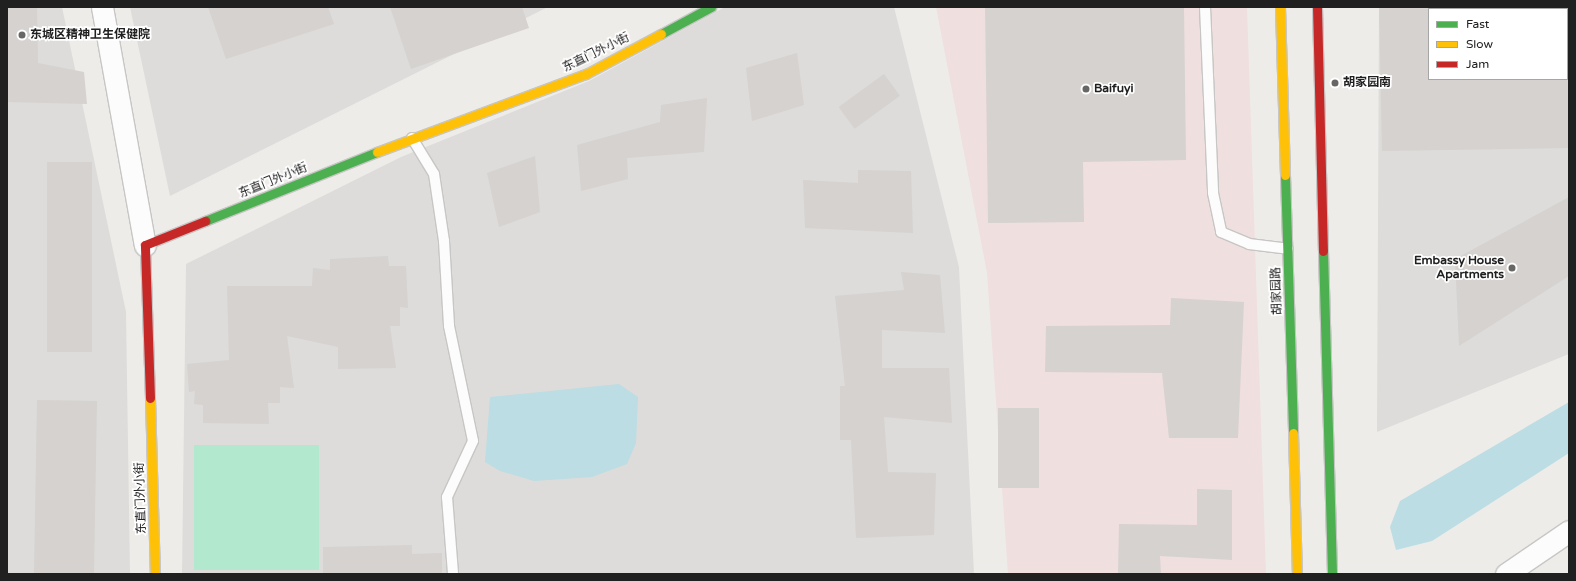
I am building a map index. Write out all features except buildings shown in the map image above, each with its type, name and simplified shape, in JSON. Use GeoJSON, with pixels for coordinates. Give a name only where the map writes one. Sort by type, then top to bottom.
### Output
{"type":"FeatureCollection","features":[{"type":"Feature","properties":{"kind":"street"},"geometry":{"type":"LineString","coordinates":[[102,7],[145,245]]}},
{"type":"Feature","properties":{"kind":"street","name":"东直门外小街"},"geometry":{"type":"LineString","coordinates":[[155,574],[145,245],[412,138],[586,74],[711,7]]}},
{"type":"Feature","properties":{"kind":"street","name":"胡家园路"},"geometry":{"type":"LineString","coordinates":[[1280,7],[1297,574]]}},
{"type":"Feature","properties":{"kind":"street"},"geometry":{"type":"LineString","coordinates":[[1317,7],[1332,574]]}},
{"type":"Feature","properties":{"kind":"street"},"geometry":{"type":"LineString","coordinates":[[1506,574],[1569,531]]}},
{"type":"Feature","properties":{"kind":"lane"},"geometry":{"type":"LineString","coordinates":[[1206,7],[1213,193],[1221,232],[1249,244],[1288,249]]}},
{"type":"Feature","properties":{"kind":"lane"},"geometry":{"type":"LineString","coordinates":[[412,138],[434,174],[444,241],[449,326],[473,441],[447,497],[453,574]]}},
{"type":"Feature","properties":{"kind":"shaded area"},"geometry":{"type":"Polygon","coordinates":[[[7,7],[62,7],[126,312],[130,574],[7,574],[7,7]]]}},
{"type":"Feature","properties":{"kind":"shaded area"},"geometry":{"type":"Polygon","coordinates":[[[130,7],[548,7],[170,196],[130,7]]]}},
{"type":"Feature","properties":{"kind":"shaded area"},"geometry":{"type":"Polygon","coordinates":[[[725,7],[894,7],[959,267],[974,574],[182,574],[186,264],[401,157],[589,81],[725,7]]]}},
{"type":"Feature","properties":{"kind":"shaded area"},"geometry":{"type":"Polygon","coordinates":[[[936,7],[1247,7],[1266,574],[1008,574],[987,273],[936,7]]]}},
{"type":"Feature","properties":{"kind":"shaded area"},"geometry":{"type":"Polygon","coordinates":[[[1379,7],[1569,7],[1569,354],[1377,432],[1379,7]]]}},
{"type":"Feature","properties":{"kind":"green space"},"geometry":{"type":"Polygon","coordinates":[[[194,445],[319,445],[319,570],[194,570],[194,445]]]}},
{"type":"Feature","properties":{"kind":"water"},"geometry":{"type":"Polygon","coordinates":[[[619,384],[638,397],[636,443],[627,464],[592,477],[534,481],[500,471],[485,462],[490,397],[619,384]]]}},
{"type":"Feature","properties":{"kind":"water"},"geometry":{"type":"Polygon","coordinates":[[[1569,402],[1569,453],[1432,541],[1396,550],[1390,527],[1400,501],[1569,402]]]}},
{"type":"Feature","properties":{"kind":"traffic: fast"},"geometry":{"type":"LineString","coordinates":[[661,34],[711,7]]}},
{"type":"Feature","properties":{"kind":"traffic: fast"},"geometry":{"type":"LineString","coordinates":[[205,221],[377,152]]}},
{"type":"Feature","properties":{"kind":"traffic: fast"},"geometry":{"type":"LineString","coordinates":[[1285,175],[1293,433]]}},
{"type":"Feature","properties":{"kind":"traffic: fast"},"geometry":{"type":"LineString","coordinates":[[1323,251],[1332,574]]}},
{"type":"Feature","properties":{"kind":"traffic: slow"},"geometry":{"type":"LineString","coordinates":[[1280,7],[1285,175]]}},
{"type":"Feature","properties":{"kind":"traffic: slow"},"geometry":{"type":"LineString","coordinates":[[377,152],[586,74],[661,34]]}},
{"type":"Feature","properties":{"kind":"traffic: slow"},"geometry":{"type":"LineString","coordinates":[[150,398],[155,574]]}},
{"type":"Feature","properties":{"kind":"traffic: slow"},"geometry":{"type":"LineString","coordinates":[[1293,433],[1297,574]]}},
{"type":"Feature","properties":{"kind":"traffic: jam"},"geometry":{"type":"LineString","coordinates":[[1317,7],[1323,251]]}},
{"type":"Feature","properties":{"kind":"traffic: jam"},"geometry":{"type":"LineString","coordinates":[[150,398],[145,245],[205,221]]}},
{"type":"Feature","properties":{"kind":"place","name":"东城区精神卫生保健院"},"geometry":{"type":"Point","coordinates":[22,35]}},
{"type":"Feature","properties":{"kind":"place","name":"胡家园南"},"geometry":{"type":"Point","coordinates":[1335,83]}},
{"type":"Feature","properties":{"kind":"place","name":"Baifuyi"},"geometry":{"type":"Point","coordinates":[1086,89]}},
{"type":"Feature","properties":{"kind":"place","name":"Embassy House Apartments"},"geometry":{"type":"Point","coordinates":[1512,268]}}]}
